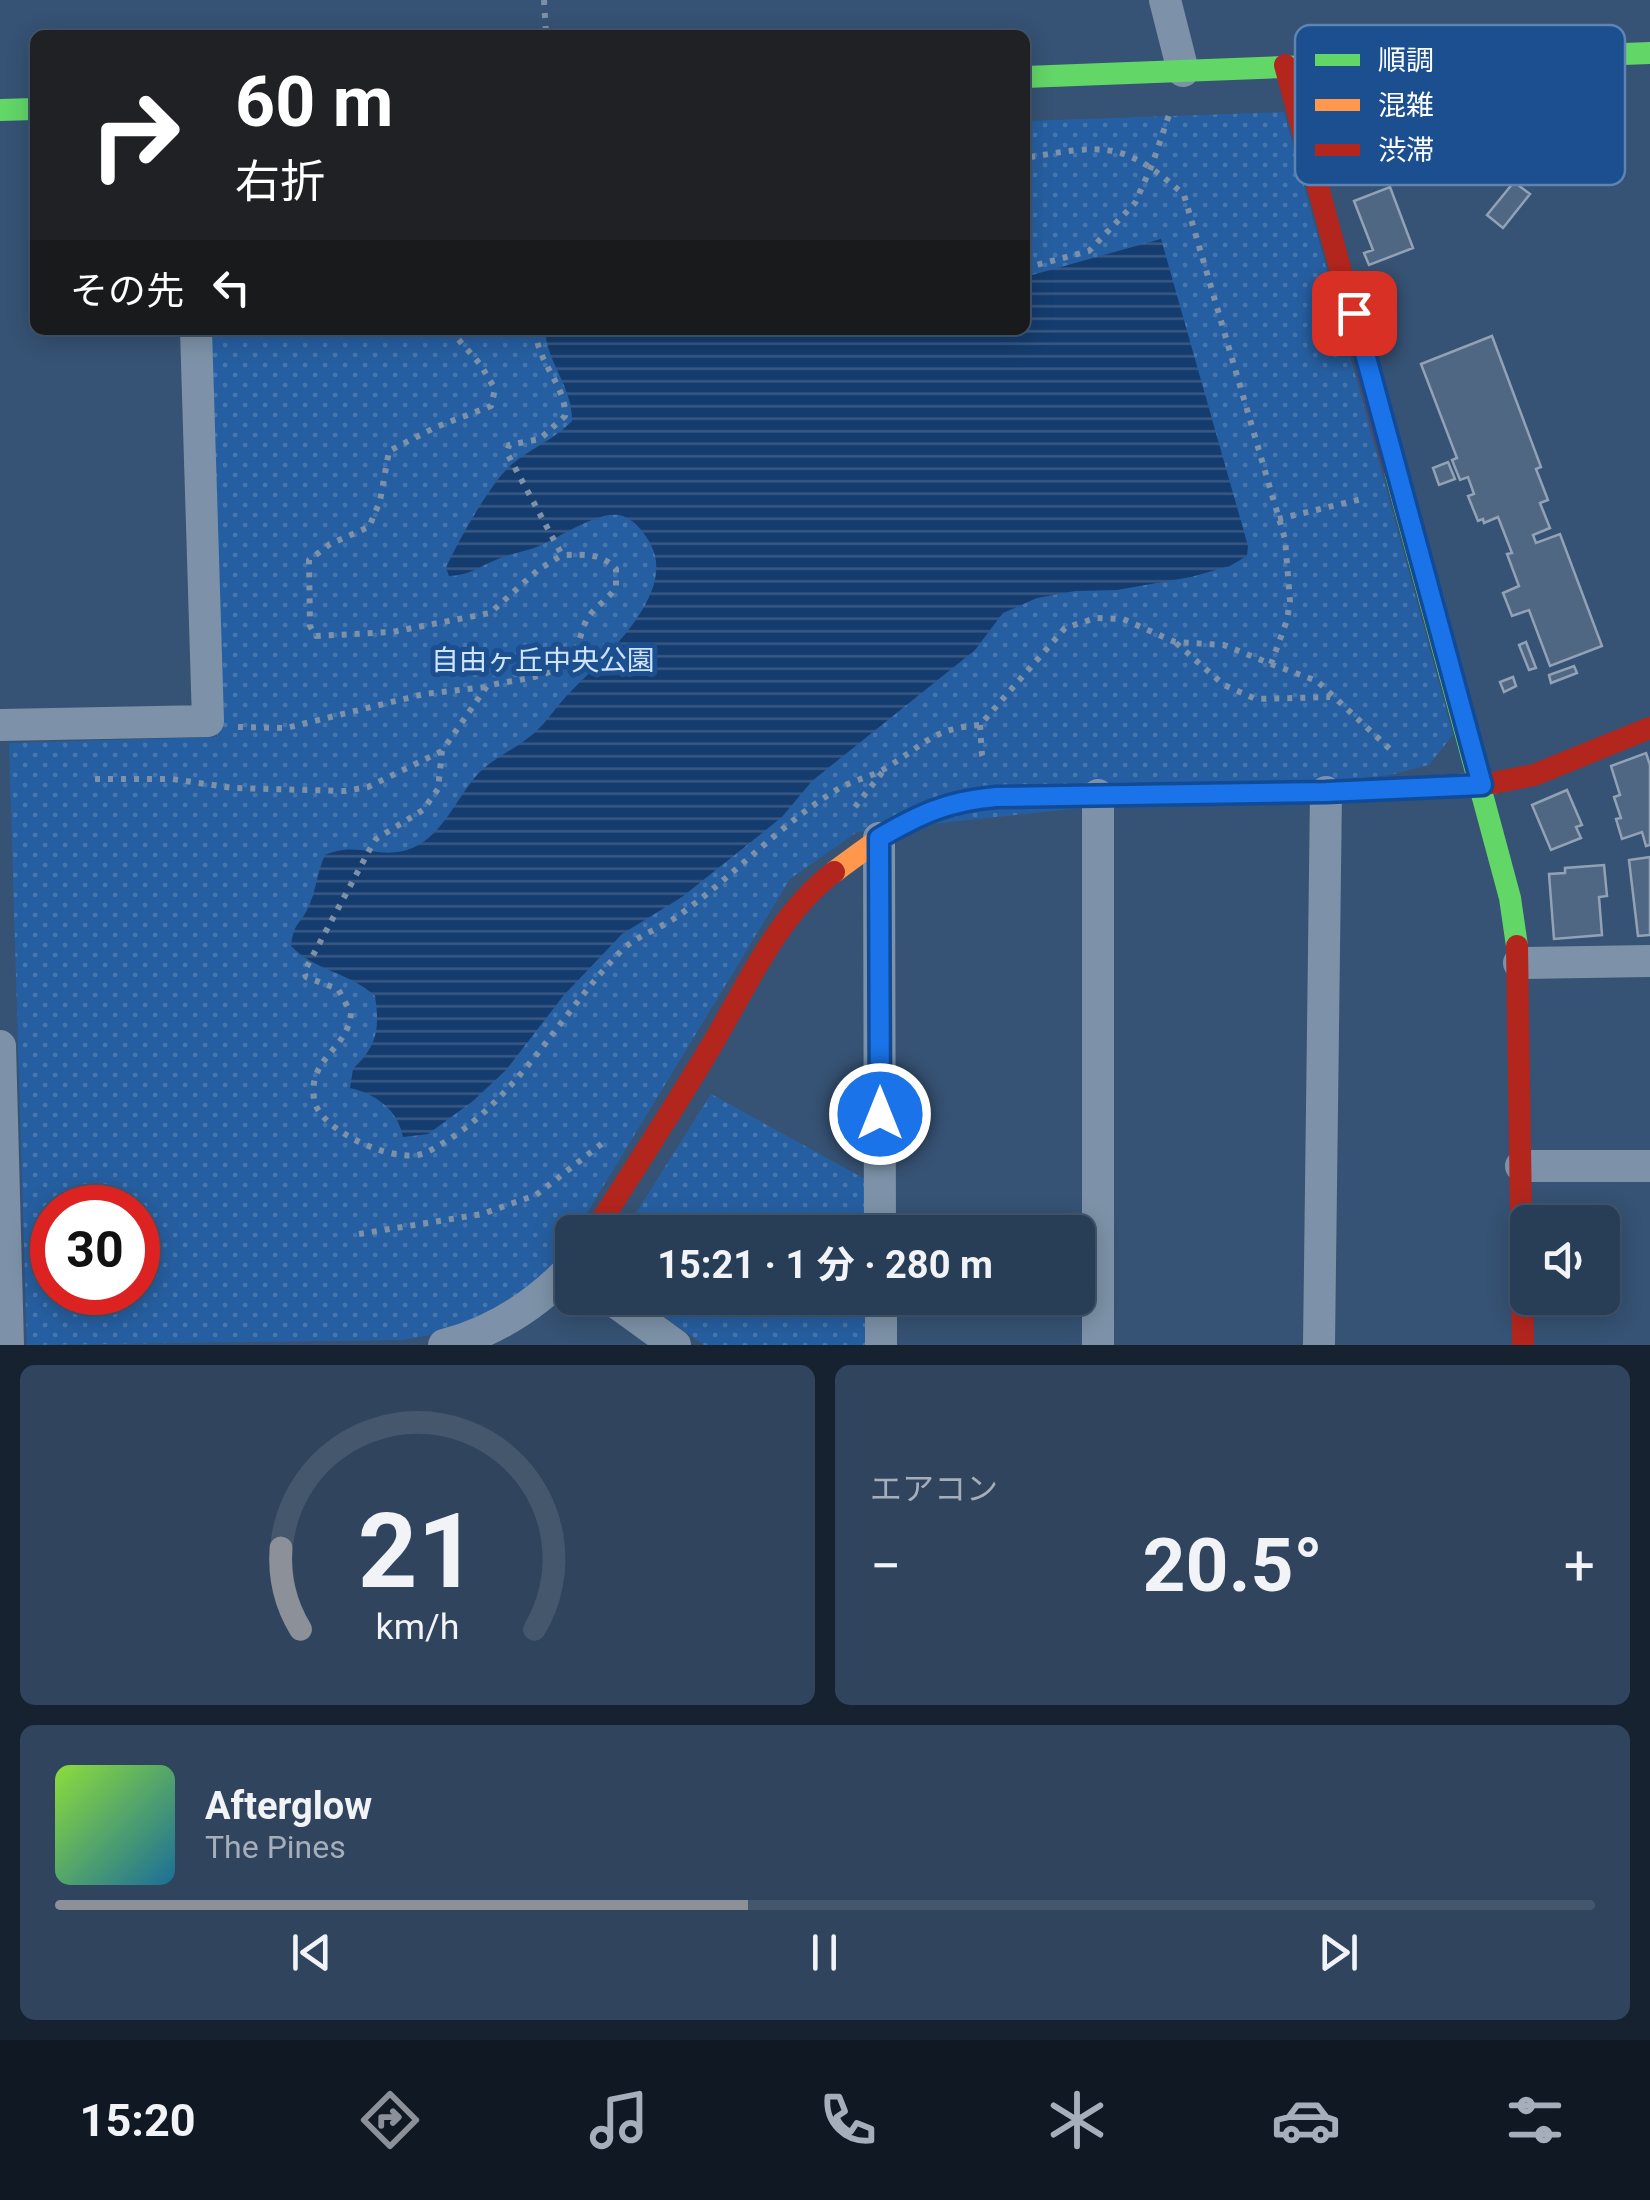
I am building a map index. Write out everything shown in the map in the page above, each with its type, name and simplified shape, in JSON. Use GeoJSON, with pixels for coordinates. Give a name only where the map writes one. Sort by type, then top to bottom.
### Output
{"type":"FeatureCollection","features":[{"type":"Feature","properties":{"kind":"street"},"geometry":{"type":"LineString","coordinates":[[1165,0],[1184,71]]}},
{"type":"Feature","properties":{"kind":"street"},"geometry":{"type":"LineString","coordinates":[[1625,54],[1650,53]]}},
{"type":"Feature","properties":{"kind":"street"},"geometry":{"type":"LineString","coordinates":[[1285,65],[1295,101]]}},
{"type":"Feature","properties":{"kind":"street"},"geometry":{"type":"LineString","coordinates":[[1030,76],[1295,65]]}},
{"type":"Feature","properties":{"kind":"street"},"geometry":{"type":"LineString","coordinates":[[0,110],[30,109]]}},
{"type":"Feature","properties":{"kind":"street"},"geometry":{"type":"LineString","coordinates":[[1318,185],[1510,898],[1519,963],[1523,1345]]}},
{"type":"Feature","properties":{"kind":"street"},"geometry":{"type":"LineString","coordinates":[[0,725],[208,721],[196,335]]}},
{"type":"Feature","properties":{"kind":"street"},"geometry":{"type":"LineString","coordinates":[[605,1215],[690,1083],[790,914],[814,888],[879,838],[917,816],[957,800],[1482,785],[1534,775],[1650,728]]}},
{"type":"Feature","properties":{"kind":"street"},"geometry":{"type":"LineString","coordinates":[[1319,1345],[1326,792]]}},
{"type":"Feature","properties":{"kind":"street"},"geometry":{"type":"LineString","coordinates":[[1098,794],[1098,1345]]}},
{"type":"Feature","properties":{"kind":"street"},"geometry":{"type":"LineString","coordinates":[[879,838],[880,1215]]}},
{"type":"Feature","properties":{"kind":"street"},"geometry":{"type":"LineString","coordinates":[[1519,963],[1650,960]]}},
{"type":"Feature","properties":{"kind":"street"},"geometry":{"type":"LineString","coordinates":[[0,1046],[8,1345]]}},
{"type":"Feature","properties":{"kind":"street"},"geometry":{"type":"LineString","coordinates":[[1522,1166],[1650,1166]]}},
{"type":"Feature","properties":{"kind":"street"},"geometry":{"type":"LineString","coordinates":[[444,1345],[475,1337],[524,1310],[555,1284]]}},
{"type":"Feature","properties":{"kind":"street"},"geometry":{"type":"LineString","coordinates":[[634,1315],[676,1345]]}},
{"type":"Feature","properties":{"kind":"street"},"geometry":{"type":"LineString","coordinates":[[880,1315],[881,1345]]}},
{"type":"Feature","properties":{"kind":"path"},"geometry":{"type":"LineString","coordinates":[[544,0],[546,30]]}},
{"type":"Feature","properties":{"kind":"path"},"geometry":{"type":"LineString","coordinates":[[1030,267],[1089,251],[1135,203],[1152,166],[1184,71]]}},
{"type":"Feature","properties":{"kind":"path"},"geometry":{"type":"LineString","coordinates":[[1030,157],[1090,149],[1122,152],[1152,166],[1184,195],[1285,539],[1290,601],[1271,664]]}},
{"type":"Feature","properties":{"kind":"path"},"geometry":{"type":"LineString","coordinates":[[208,721],[229,727],[286,728],[424,694],[542,676],[562,666],[578,644],[581,629],[593,610],[616,587],[616,569],[609,561],[598,555],[562,555],[538,570],[490,612],[392,632],[316,636],[310,626],[309,560],[330,544],[369,527],[380,501],[389,452],[436,427],[492,406],[495,388],[454,335]]}},
{"type":"Feature","properties":{"kind":"path"},"geometry":{"type":"LineString","coordinates":[[536,335],[536,344],[566,401],[565,416],[540,439],[508,445],[507,453],[562,555]]}},
{"type":"Feature","properties":{"kind":"path"},"geometry":{"type":"LineString","coordinates":[[1278,519],[1402,490]]}},
{"type":"Feature","properties":{"kind":"path"},"geometry":{"type":"LineString","coordinates":[[487,686],[442,751],[438,789],[424,810],[376,839],[304,972],[338,990],[351,1013],[346,1034],[313,1078],[314,1104],[326,1122],[396,1155],[424,1155],[476,1119],[524,1071],[622,949],[677,916],[807,810],[840,788],[885,768],[938,733],[980,725],[1064,628],[1096,618],[1122,619],[1175,642],[1224,684],[1256,699],[1331,697]]}},
{"type":"Feature","properties":{"kind":"path"},"geometry":{"type":"LineString","coordinates":[[1175,642],[1224,645],[1317,681],[1412,769],[1414,788]]}},
{"type":"Feature","properties":{"kind":"path"},"geometry":{"type":"LineString","coordinates":[[95,779],[172,779],[232,788],[345,791],[368,787],[442,751]]}},
{"type":"Feature","properties":{"kind":"path"},"geometry":{"type":"LineString","coordinates":[[359,1234],[482,1214],[536,1196],[609,1138]]}},
{"type":"Feature","properties":{"kind":"green space","name":"自由ヶ丘中央公園"},"geometry":{"type":"Polygon","coordinates":[[[1284,112],[1295,153],[1295,185],[1304,185],[1453,735],[1429,765],[1390,775],[857,832],[790,879],[586,1215],[555,1215],[553,1269],[494,1311],[442,1333],[402,1340],[27,1345],[9,743],[217,737],[205,335],[1030,335],[1030,121],[1284,112]]]}},
{"type":"Feature","properties":{"kind":"green space"},"geometry":{"type":"Polygon","coordinates":[[[711,1094],[865,1179],[865,1215],[635,1215],[711,1094]]]}},
{"type":"Feature","properties":{"kind":"green space"},"geometry":{"type":"Polygon","coordinates":[[[662,1315],[865,1315],[865,1345],[704,1345],[662,1315]]]}},
{"type":"Feature","properties":{"kind":"shaded area"},"geometry":{"type":"Polygon","coordinates":[[[1161,239],[1248,546],[1247,556],[1230,566],[1191,577],[1037,598],[1003,613],[975,650],[812,781],[782,817],[682,897],[622,934],[564,995],[506,1070],[473,1101],[428,1134],[403,1137],[391,1111],[369,1094],[350,1088],[353,1069],[375,1036],[375,996],[310,961],[291,946],[325,855],[347,850],[396,852],[430,837],[478,774],[537,730],[612,650],[643,608],[653,587],[656,565],[651,545],[633,522],[618,515],[598,518],[534,548],[449,576],[446,568],[458,544],[500,476],[572,421],[546,335],[1030,335],[1030,276],[1161,239]]]}},
{"type":"Feature","properties":{"kind":"building"},"geometry":{"type":"Polygon","coordinates":[[[1512,185],[1530,194],[1503,228],[1487,215],[1512,185]]]}},
{"type":"Feature","properties":{"kind":"building"},"geometry":{"type":"Polygon","coordinates":[[[1390,187],[1413,248],[1369,265],[1364,253],[1373,250],[1354,201],[1390,187]]]}},
{"type":"Feature","properties":{"kind":"building"},"geometry":{"type":"Polygon","coordinates":[[[1492,336],[1541,467],[1536,469],[1548,500],[1540,503],[1550,528],[1533,535],[1536,543],[1560,534],[1602,646],[1550,666],[1529,610],[1512,616],[1503,593],[1519,586],[1507,554],[1512,553],[1498,517],[1484,523],[1483,519],[1478,521],[1468,496],[1474,494],[1468,477],[1460,480],[1452,460],[1457,458],[1421,364],[1492,336]]]}},
{"type":"Feature","properties":{"kind":"building"},"geometry":{"type":"Polygon","coordinates":[[[1448,462],[1455,479],[1439,485],[1433,468],[1448,462]]]}},
{"type":"Feature","properties":{"kind":"building"},"geometry":{"type":"Polygon","coordinates":[[[1526,642],[1536,668],[1529,670],[1519,645],[1526,642]]]}},
{"type":"Feature","properties":{"kind":"building"},"geometry":{"type":"Polygon","coordinates":[[[1574,666],[1577,673],[1551,683],[1549,675],[1574,666]]]}},
{"type":"Feature","properties":{"kind":"building"},"geometry":{"type":"Polygon","coordinates":[[[1513,677],[1516,686],[1504,692],[1500,682],[1513,677]]]}},
{"type":"Feature","properties":{"kind":"building"},"geometry":{"type":"Polygon","coordinates":[[[1646,753],[1650,765],[1650,845],[1646,846],[1642,832],[1622,839],[1614,797],[1620,795],[1611,766],[1646,753]]]}},
{"type":"Feature","properties":{"kind":"building"},"geometry":{"type":"Polygon","coordinates":[[[1567,790],[1582,825],[1576,827],[1581,838],[1551,850],[1532,805],[1567,790]]]}},
{"type":"Feature","properties":{"kind":"building"},"geometry":{"type":"Polygon","coordinates":[[[1650,857],[1650,935],[1638,936],[1629,860],[1650,857]]]}},
{"type":"Feature","properties":{"kind":"building"},"geometry":{"type":"Polygon","coordinates":[[[1604,865],[1607,896],[1599,897],[1602,935],[1554,939],[1549,874],[1565,873],[1565,868],[1604,865]]]}},
{"type":"Feature","properties":{"kind":"traffic: fast"},"geometry":{"type":"LineString","coordinates":[[1625,54],[1650,53]]}},
{"type":"Feature","properties":{"kind":"traffic: fast"},"geometry":{"type":"LineString","coordinates":[[1030,77],[1295,67]]}},
{"type":"Feature","properties":{"kind":"traffic: fast"},"geometry":{"type":"LineString","coordinates":[[0,110],[30,109]]}},
{"type":"Feature","properties":{"kind":"traffic: fast"},"geometry":{"type":"LineString","coordinates":[[1395,471],[1510,898],[1517,946]]}},
{"type":"Feature","properties":{"kind":"traffic: slow"},"geometry":{"type":"LineString","coordinates":[[834,872],[928,813],[995,797],[1326,792],[1493,783]]}},
{"type":"Feature","properties":{"kind":"traffic: jam"},"geometry":{"type":"LineString","coordinates":[[1285,65],[1295,102]]}},
{"type":"Feature","properties":{"kind":"traffic: jam"},"geometry":{"type":"LineString","coordinates":[[1318,185],[1395,471]]}},
{"type":"Feature","properties":{"kind":"traffic: jam"},"geometry":{"type":"LineString","coordinates":[[1493,783],[1534,775],[1650,728]]}},
{"type":"Feature","properties":{"kind":"traffic: jam"},"geometry":{"type":"LineString","coordinates":[[605,1215],[779,931],[814,889],[834,872]]}},
{"type":"Feature","properties":{"kind":"traffic: jam"},"geometry":{"type":"LineString","coordinates":[[1517,946],[1523,1345]]}},
{"type":"Feature","properties":{"kind":"route"},"geometry":{"type":"LineString","coordinates":[[880,1114],[879,838],[917,816],[957,800],[996,797],[1326,792],[1482,785],[1354,313]]}}]}
